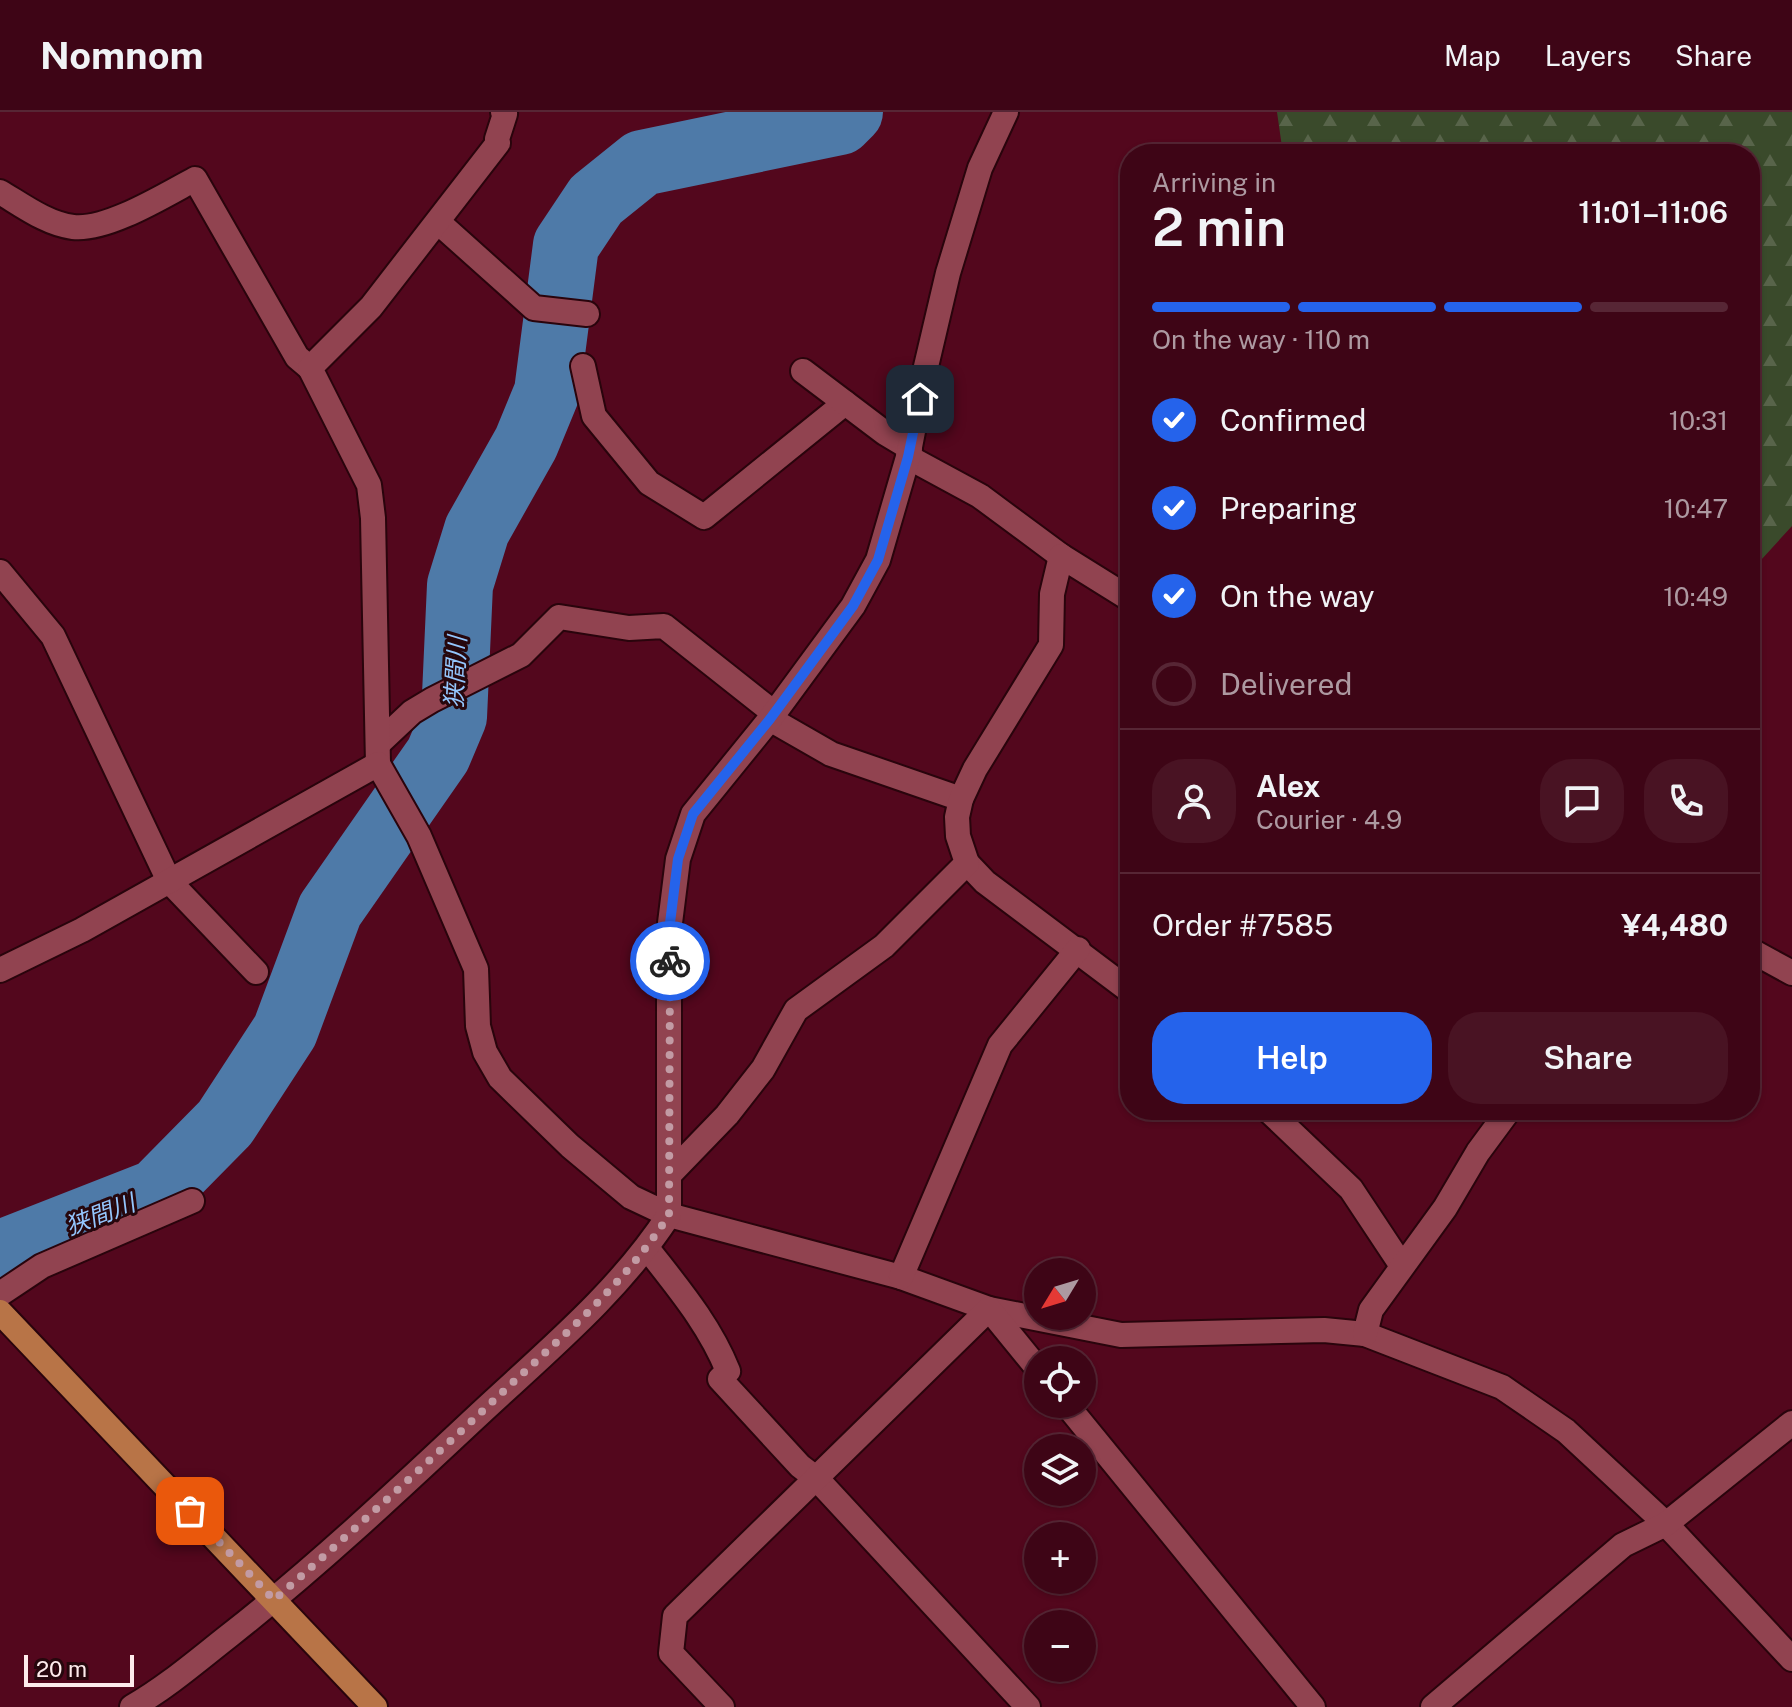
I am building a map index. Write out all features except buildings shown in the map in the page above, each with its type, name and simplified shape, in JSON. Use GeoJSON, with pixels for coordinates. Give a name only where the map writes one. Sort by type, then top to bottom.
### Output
{"type":"FeatureCollection","features":[{"type":"Feature","properties":{"kind":"main road"},"geometry":{"type":"LineString","coordinates":[[0,1312],[375,1707]]}},
{"type":"Feature","properties":{"kind":"street"},"geometry":{"type":"LineString","coordinates":[[310,368],[371,307],[498,143],[503,112]]}},
{"type":"Feature","properties":{"kind":"street"},"geometry":{"type":"LineString","coordinates":[[132,1707],[155,1694],[274,1600],[373,1514],[571,1328],[647,1248],[669,1215],[669,931],[678,859],[693,814],[772,716],[853,606],[878,560],[909,453],[948,273],[980,168],[1006,112]]}},
{"type":"Feature","properties":{"kind":"street"},"geometry":{"type":"LineString","coordinates":[[0,192],[47,219],[75,228],[104,222],[139,209],[195,179],[297,357],[310,368],[369,485],[373,518],[382,764],[411,821],[476,969],[478,1026],[485,1052],[500,1078],[570,1146],[631,1197],[669,1215],[901,1277],[989,1309],[1121,1335],[1309,1330],[1365,1334],[1502,1387],[1566,1431],[1666,1524],[1792,1659]]}},
{"type":"Feature","properties":{"kind":"street"},"geometry":{"type":"LineString","coordinates":[[438,222],[534,308],[587,314]]}},
{"type":"Feature","properties":{"kind":"street"},"geometry":{"type":"LineString","coordinates":[[583,366],[594,416],[649,483],[704,517],[845,403]]}},
{"type":"Feature","properties":{"kind":"street"},"geometry":{"type":"LineString","coordinates":[[803,371],[909,453],[980,496],[1061,556],[1120,593]]}},
{"type":"Feature","properties":{"kind":"street"},"geometry":{"type":"LineString","coordinates":[[1061,556],[1052,594],[1051,645],[975,769],[961,799],[957,817],[958,836],[967,863],[985,882],[1120,983]]}},
{"type":"Feature","properties":{"kind":"street"},"geometry":{"type":"LineString","coordinates":[[0,572],[53,636],[169,881],[256,972]]}},
{"type":"Feature","properties":{"kind":"street"},"geometry":{"type":"LineString","coordinates":[[0,970],[82,930],[382,764],[412,712],[521,655],[559,617],[629,628],[664,626],[772,716],[831,754],[961,799]]}},
{"type":"Feature","properties":{"kind":"street"},"geometry":{"type":"LineString","coordinates":[[671,1173],[727,1115],[763,1069],[796,1010],[884,946],[967,863]]}},
{"type":"Feature","properties":{"kind":"street"},"geometry":{"type":"LineString","coordinates":[[901,1277],[1000,1045],[1078,949]]}},
{"type":"Feature","properties":{"kind":"street"},"geometry":{"type":"LineString","coordinates":[[1760,955],[1792,973]]}},
{"type":"Feature","properties":{"kind":"street"},"geometry":{"type":"LineString","coordinates":[[1279,1120],[1351,1189],[1402,1266]]}},
{"type":"Feature","properties":{"kind":"street"},"geometry":{"type":"LineString","coordinates":[[1365,1334],[1371,1310],[1445,1208],[1478,1152],[1502,1120]]}},
{"type":"Feature","properties":{"kind":"street"},"geometry":{"type":"LineString","coordinates":[[0,1294],[42,1266],[192,1201]]}},
{"type":"Feature","properties":{"kind":"street"},"geometry":{"type":"LineString","coordinates":[[647,1248],[703,1321],[717,1346],[728,1371],[720,1379],[1028,1707]]}},
{"type":"Feature","properties":{"kind":"street"},"geometry":{"type":"LineString","coordinates":[[722,1707],[671,1653],[675,1616],[989,1309]]}},
{"type":"Feature","properties":{"kind":"street"},"geometry":{"type":"LineString","coordinates":[[989,1309],[1024,1352]]}},
{"type":"Feature","properties":{"kind":"street"},"geometry":{"type":"LineString","coordinates":[[1077,1418],[1313,1707]]}},
{"type":"Feature","properties":{"kind":"street"},"geometry":{"type":"LineString","coordinates":[[1433,1707],[1623,1545],[1666,1524],[1792,1423]]}},
{"type":"Feature","properties":{"kind":"green space"},"geometry":{"type":"Polygon","coordinates":[[[1277,112],[1792,112],[1792,526],[1760,561],[1760,144],[1282,144],[1277,112]]]}},
{"type":"Feature","properties":{"kind":"waterway","name":"狭間川"},"geometry":{"type":"LineString","coordinates":[[1,1253],[157,1192],[225,1123],[285,1031],[330,910],[438,755],[454,717],[460,585],[477,530],[526,443],[547,392],[566,245],[596,200],[642,163],[840,122],[850,112]]}},
{"type":"Feature","properties":{"kind":"way so far"},"geometry":{"type":"LineString","coordinates":[[190,1511],[274,1600],[373,1514],[595,1306],[647,1248],[669,1215],[670,961]]}},
{"type":"Feature","properties":{"kind":"route"},"geometry":{"type":"LineString","coordinates":[[670,961],[669,931],[678,859],[693,814],[770,719],[853,606],[878,560],[908,457],[920,399]]}}]}
